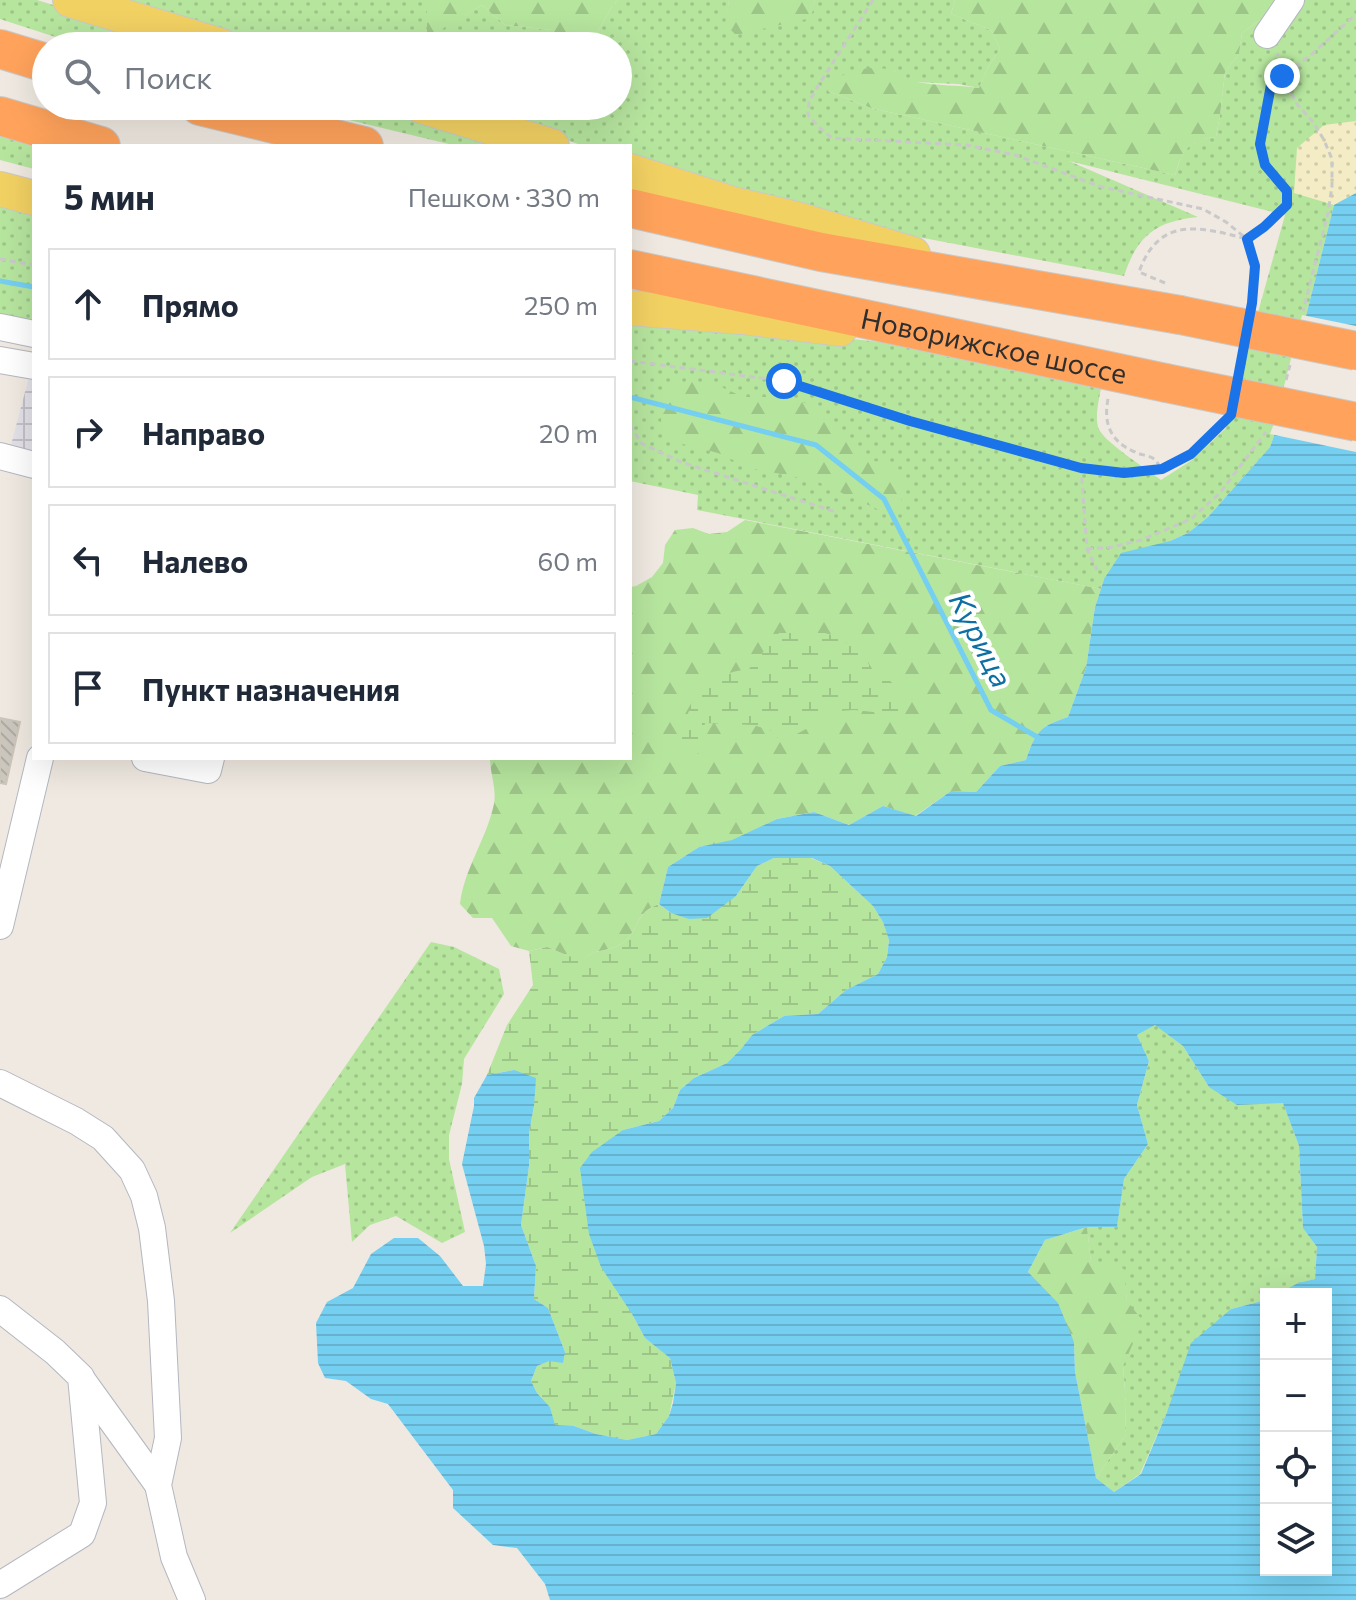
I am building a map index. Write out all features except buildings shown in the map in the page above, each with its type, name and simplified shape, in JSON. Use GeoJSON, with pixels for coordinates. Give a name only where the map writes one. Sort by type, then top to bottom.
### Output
{"type":"FeatureCollection","features":[{"type":"Feature","properties":{"kind":"highway"},"geometry":{"type":"LineString","coordinates":[[0,49],[32,59]]}},
{"type":"Feature","properties":{"kind":"highway"},"geometry":{"type":"LineString","coordinates":[[0,116],[94,144]]}},
{"type":"Feature","properties":{"kind":"highway"},"geometry":{"type":"LineString","coordinates":[[257,120],[356,144]]}},
{"type":"Feature","properties":{"kind":"highway"},"geometry":{"type":"LineString","coordinates":[[632,208],[821,252],[1180,315],[1356,351]]}},
{"type":"Feature","properties":{"kind":"highway","name":"Новорижское шоссе"},"geometry":{"type":"LineString","coordinates":[[632,269],[1356,422]]}},
{"type":"Feature","properties":{"kind":"main road"},"geometry":{"type":"LineString","coordinates":[[70,0],[176,32]]}},
{"type":"Feature","properties":{"kind":"main road"},"geometry":{"type":"LineString","coordinates":[[467,120],[545,144]]}},
{"type":"Feature","properties":{"kind":"main road"},"geometry":{"type":"LineString","coordinates":[[632,172],[733,204],[797,219],[1026,288]]}},
{"type":"Feature","properties":{"kind":"main road"},"geometry":{"type":"LineString","coordinates":[[0,189],[32,197]]}},
{"type":"Feature","properties":{"kind":"main road"},"geometry":{"type":"LineString","coordinates":[[632,308],[742,317],[1017,352]]}},
{"type":"Feature","properties":{"kind":"street"},"geometry":{"type":"LineString","coordinates":[[1274,38],[1291,0]]}},
{"type":"Feature","properties":{"kind":"street"},"geometry":{"type":"LineString","coordinates":[[0,327],[32,334]]}},
{"type":"Feature","properties":{"kind":"street"},"geometry":{"type":"LineString","coordinates":[[0,360],[32,366]]}},
{"type":"Feature","properties":{"kind":"street"},"geometry":{"type":"LineString","coordinates":[[0,456],[32,464]]}},
{"type":"Feature","properties":{"kind":"street"},"geometry":{"type":"LineString","coordinates":[[0,926],[40,760]]}},
{"type":"Feature","properties":{"kind":"street"},"geometry":{"type":"LineString","coordinates":[[156,760],[208,770],[210,760]]}},
{"type":"Feature","properties":{"kind":"street"},"geometry":{"type":"LineString","coordinates":[[0,1083],[103,1138],[132,1170],[144,1196],[152,1228],[161,1301],[168,1438],[158,1485]]}},
{"type":"Feature","properties":{"kind":"street"},"geometry":{"type":"LineString","coordinates":[[0,1309],[55,1352],[81,1377],[158,1485],[174,1557],[192,1600]]}},
{"type":"Feature","properties":{"kind":"street"},"geometry":{"type":"LineString","coordinates":[[0,1585],[82,1534],[93,1503],[81,1377]]}},
{"type":"Feature","properties":{"kind":"path"},"geometry":{"type":"LineString","coordinates":[[873,0],[809,102],[808,115],[832,138],[966,145],[1015,155],[1102,187],[1203,209],[1247,239],[1255,266],[1252,303]]}},
{"type":"Feature","properties":{"kind":"path"},"geometry":{"type":"LineString","coordinates":[[1271,85],[1311,55],[1356,14]]}},
{"type":"Feature","properties":{"kind":"path"},"geometry":{"type":"LineString","coordinates":[[1139,272],[1151,247],[1176,230],[1195,228],[1247,239],[1287,205],[1287,191],[1265,165],[1260,144],[1271,85],[1274,38]]}},
{"type":"Feature","properties":{"kind":"path"},"geometry":{"type":"LineString","coordinates":[[1282,76],[1297,104],[1324,140],[1332,159],[1328,213],[1302,315]]}},
{"type":"Feature","properties":{"kind":"path"},"geometry":{"type":"LineString","coordinates":[[0,259],[32,265]]}},
{"type":"Feature","properties":{"kind":"path"},"geometry":{"type":"LineString","coordinates":[[1239,373],[1244,345]]}},
{"type":"Feature","properties":{"kind":"path"},"geometry":{"type":"LineString","coordinates":[[1284,387],[1291,358]]}},
{"type":"Feature","properties":{"kind":"path"},"geometry":{"type":"LineString","coordinates":[[632,361],[784,381],[910,421],[1081,468],[1124,473],[1162,469],[1191,454],[1231,415]]}},
{"type":"Feature","properties":{"kind":"path"},"geometry":{"type":"LineString","coordinates":[[1108,397],[1105,412],[1111,433],[1130,450],[1153,458],[1162,469]]}},
{"type":"Feature","properties":{"kind":"path"},"geometry":{"type":"LineString","coordinates":[[632,428],[641,443],[681,462],[836,512]]}},
{"type":"Feature","properties":{"kind":"path"},"geometry":{"type":"LineString","coordinates":[[1087,549],[1141,540],[1191,519],[1220,493],[1269,428]]}},
{"type":"Feature","properties":{"kind":"path"},"geometry":{"type":"LineString","coordinates":[[1081,468],[1087,549],[1097,570]]}},
{"type":"Feature","properties":{"kind":"shaded area"},"geometry":{"type":"Polygon","coordinates":[[[32,366],[32,454],[10,449],[32,366]]]}},
{"type":"Feature","properties":{"kind":"green space"},"geometry":{"type":"Polygon","coordinates":[[[0,0],[37,0],[141,32],[40,32],[0,19],[0,0]]]}},
{"type":"Feature","properties":{"kind":"green space"},"geometry":{"type":"Polygon","coordinates":[[[103,0],[427,0],[427,32],[209,32],[103,0]]]}},
{"type":"Feature","properties":{"kind":"green space"},"geometry":{"type":"Polygon","coordinates":[[[427,0],[618,0],[598,32],[554,32],[505,25],[482,5],[437,32],[427,32],[427,0]]]}},
{"type":"Feature","properties":{"kind":"green space"},"geometry":{"type":"Polygon","coordinates":[[[618,0],[729,0],[726,24],[810,18],[815,0],[955,0],[951,14],[991,30],[1000,49],[979,88],[914,82],[894,71],[828,91],[871,108],[1175,175],[1188,147],[1199,140],[1216,137],[1225,72],[1239,54],[1242,33],[1260,20],[1278,0],[1356,0],[1356,193],[1334,205],[1280,419],[1270,447],[1208,517],[1188,533],[1104,579],[1101,589],[697,510],[698,495],[632,481],[632,318],[880,342],[1101,388],[1097,418],[1101,433],[1161,480],[1192,460],[1226,428],[1285,215],[1069,161],[1198,217],[1171,222],[1150,233],[1135,250],[1124,276],[897,233],[632,162],[632,144],[578,144],[516,123],[516,120],[632,120],[632,32],[598,32],[618,0]]]}},
{"type":"Feature","properties":{"kind":"green space"},"geometry":{"type":"Polygon","coordinates":[[[729,0],[815,0],[811,18],[736,35],[725,24],[729,0]]]}},
{"type":"Feature","properties":{"kind":"green space"},"geometry":{"type":"Polygon","coordinates":[[[955,0],[1278,0],[1260,20],[1242,33],[1239,54],[1225,72],[1216,137],[1199,140],[1188,148],[1175,175],[871,108],[828,91],[839,78],[867,68],[894,71],[917,82],[979,88],[1000,49],[991,30],[951,14],[955,0]]]}},
{"type":"Feature","properties":{"kind":"green space"},"geometry":{"type":"Polygon","coordinates":[[[482,5],[505,25],[555,32],[436,32],[482,5]]]}},
{"type":"Feature","properties":{"kind":"green space"},"geometry":{"type":"Polygon","coordinates":[[[349,120],[435,120],[513,144],[449,144],[349,120]]]}},
{"type":"Feature","properties":{"kind":"green space"},"geometry":{"type":"Polygon","coordinates":[[[0,131],[44,144],[32,144],[32,168],[0,160],[0,131]]]}},
{"type":"Feature","properties":{"kind":"green space"},"geometry":{"type":"Polygon","coordinates":[[[0,199],[32,207],[32,323],[0,314],[0,199]]]}},
{"type":"Feature","properties":{"kind":"green space"},"geometry":{"type":"Polygon","coordinates":[[[687,381],[715,384],[743,397],[774,397],[820,406],[860,453],[901,470],[908,484],[901,498],[906,513],[890,515],[816,481],[750,468],[718,453],[671,441],[662,427],[658,395],[671,386],[687,381]]]}},
{"type":"Feature","properties":{"kind":"green space"},"geometry":{"type":"Polygon","coordinates":[[[745,520],[1101,589],[1095,607],[1086,668],[1068,717],[1040,731],[1026,760],[1000,766],[976,792],[951,791],[915,816],[883,806],[849,825],[814,812],[777,819],[732,841],[699,847],[668,867],[659,904],[646,912],[630,935],[615,947],[579,961],[547,947],[529,951],[511,946],[492,918],[473,918],[460,904],[494,802],[490,760],[632,760],[632,587],[652,577],[663,563],[665,545],[675,530],[693,528],[709,534],[727,532],[745,520]]]}},
{"type":"Feature","properties":{"kind":"green space"},"geometry":{"type":"Polygon","coordinates":[[[779,633],[825,633],[840,638],[863,656],[872,669],[897,686],[902,715],[839,711],[782,742],[770,730],[753,725],[705,723],[699,753],[686,760],[681,735],[696,692],[713,679],[749,669],[779,633]]]}},
{"type":"Feature","properties":{"kind":"green space"},"geometry":{"type":"Polygon","coordinates":[[[774,858],[811,858],[830,866],[873,906],[889,939],[887,957],[878,974],[846,990],[818,1014],[784,1016],[752,1035],[727,1063],[694,1078],[680,1090],[673,1108],[659,1121],[623,1130],[632,1314],[645,1338],[670,1357],[676,1383],[669,1416],[656,1434],[627,1440],[574,1426],[554,1425],[550,1407],[531,1381],[537,1366],[565,1352],[548,1308],[534,1299],[536,1266],[521,1225],[534,1106],[514,1070],[487,1075],[507,1025],[533,985],[529,951],[547,947],[579,960],[615,947],[626,940],[651,908],[659,904],[671,913],[736,896],[757,866],[774,858]]]}},
{"type":"Feature","properties":{"kind":"green space"},"geometry":{"type":"Polygon","coordinates":[[[431,942],[454,947],[499,969],[504,994],[464,1059],[462,1084],[449,1135],[449,1159],[465,1232],[442,1243],[396,1216],[370,1225],[352,1242],[345,1164],[312,1177],[230,1233],[431,942]]]}},
{"type":"Feature","properties":{"kind":"green space"},"geometry":{"type":"Polygon","coordinates":[[[1155,1024],[1183,1046],[1209,1087],[1283,1102],[1299,1146],[1303,1227],[1317,1247],[1315,1279],[1289,1288],[1260,1288],[1260,1302],[1231,1309],[1167,1412],[1140,1474],[1114,1492],[1096,1478],[1125,1436],[1123,1366],[1127,1301],[1123,1269],[1091,1263],[1087,1227],[1117,1226],[1124,1179],[1148,1144],[1137,1105],[1149,1061],[1137,1035],[1155,1024]]]}},
{"type":"Feature","properties":{"kind":"green space"},"geometry":{"type":"Polygon","coordinates":[[[1087,1227],[1091,1262],[1124,1269],[1127,1301],[1143,1321],[1123,1366],[1125,1436],[1096,1478],[1075,1372],[1074,1342],[1028,1272],[1045,1240],[1087,1227]]]}},
{"type":"Feature","properties":{"kind":"sand"},"geometry":{"type":"Polygon","coordinates":[[[1356,121],[1356,193],[1334,205],[1294,193],[1297,148],[1324,125],[1356,121]]]}},
{"type":"Feature","properties":{"kind":"water"},"geometry":{"type":"Polygon","coordinates":[[[1356,193],[1356,1600],[550,1600],[545,1584],[517,1548],[493,1545],[453,1508],[453,1490],[388,1404],[371,1399],[346,1381],[325,1378],[318,1363],[316,1323],[327,1302],[353,1288],[371,1254],[394,1238],[418,1238],[440,1256],[463,1286],[483,1286],[486,1264],[484,1246],[462,1164],[474,1098],[487,1075],[514,1070],[536,1078],[521,1225],[536,1266],[534,1299],[548,1308],[565,1352],[563,1363],[549,1361],[537,1366],[531,1381],[550,1407],[555,1425],[574,1426],[627,1440],[656,1434],[669,1416],[673,1403],[676,1383],[670,1358],[645,1338],[601,1267],[589,1234],[580,1168],[592,1152],[623,1130],[659,1121],[673,1108],[680,1090],[694,1078],[727,1063],[752,1035],[784,1016],[818,1014],[846,990],[878,974],[887,957],[889,940],[873,906],[830,866],[812,858],[774,858],[757,866],[736,896],[707,918],[689,919],[671,913],[659,904],[668,867],[699,847],[732,840],[777,819],[814,812],[849,825],[883,806],[916,816],[951,791],[976,792],[1000,766],[1026,760],[1040,731],[1068,717],[1086,668],[1095,607],[1104,579],[1121,553],[1170,541],[1188,533],[1208,517],[1270,447],[1280,419],[1334,205],[1356,193]],[[1155,1025],[1137,1035],[1149,1061],[1137,1105],[1148,1144],[1124,1179],[1117,1227],[1087,1227],[1045,1240],[1028,1272],[1058,1303],[1074,1342],[1075,1372],[1096,1478],[1114,1492],[1141,1474],[1191,1343],[1231,1309],[1260,1302],[1260,1576],[1332,1576],[1332,1288],[1289,1288],[1315,1279],[1317,1247],[1303,1228],[1299,1146],[1283,1103],[1237,1105],[1209,1087],[1183,1046],[1155,1025]]]}},
{"type":"Feature","properties":{"kind":"pier"},"geometry":{"type":"Polygon","coordinates":[[[1302,315],[1356,326],[1356,452],[1270,434],[1302,315]]]}},
{"type":"Feature","properties":{"kind":"waterway","name":"Курица"},"geometry":{"type":"LineString","coordinates":[[0,281],[32,287]]}},
{"type":"Feature","properties":{"kind":"waterway","name":"Курица"},"geometry":{"type":"LineString","coordinates":[[632,398],[816,445],[884,499],[991,710],[1039,738]]}},
{"type":"Feature","properties":{"kind":"route"},"geometry":{"type":"LineString","coordinates":[[784,381],[910,421],[1081,468],[1124,473],[1162,469],[1191,454],[1231,415],[1252,303],[1255,266],[1247,239],[1287,205],[1287,191],[1265,165],[1260,144],[1271,85],[1282,76]]}}]}
